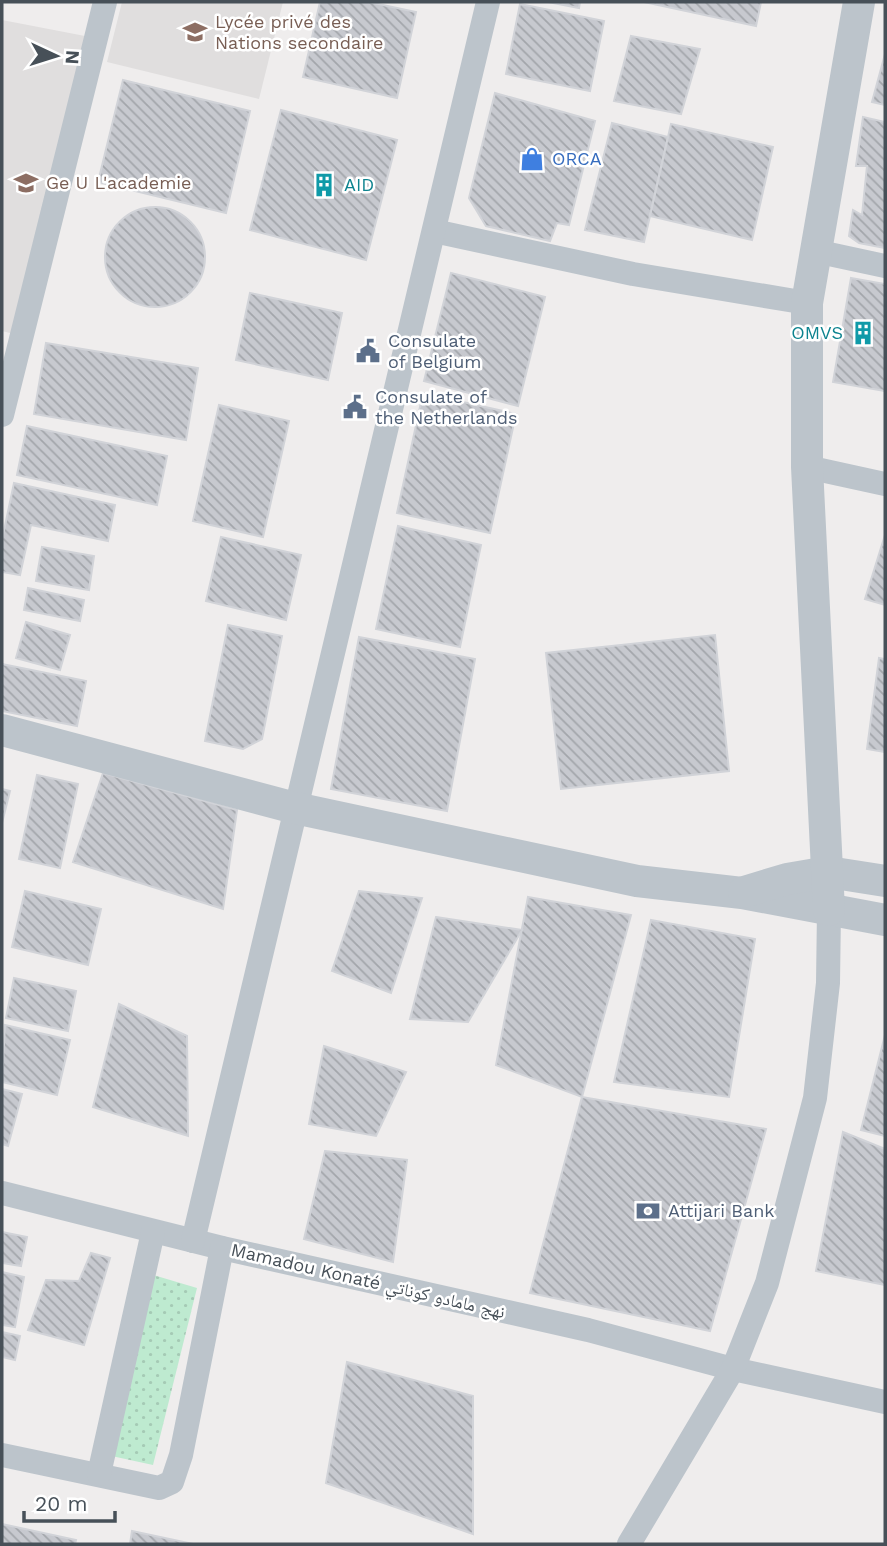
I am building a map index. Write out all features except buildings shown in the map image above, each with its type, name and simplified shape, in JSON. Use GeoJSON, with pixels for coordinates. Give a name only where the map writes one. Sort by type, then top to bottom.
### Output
{"type":"FeatureCollection","features":[{"type":"Feature","properties":{"kind":"street"},"geometry":{"type":"LineString","coordinates":[[2,415],[105,2]]}},
{"type":"Feature","properties":{"kind":"street"},"geometry":{"type":"LineString","coordinates":[[193,1241],[488,2]]}},
{"type":"Feature","properties":{"kind":"street"},"geometry":{"type":"LineString","coordinates":[[629,1544],[678,1466],[733,1368],[767,1283],[815,1098],[828,983],[829,910],[807,467],[807,303],[859,2]]}},
{"type":"Feature","properties":{"kind":"street"},"geometry":{"type":"LineString","coordinates":[[433,231],[633,274],[807,303]]}},
{"type":"Feature","properties":{"kind":"street"},"geometry":{"type":"LineString","coordinates":[[815,251],[885,266]]}},
{"type":"Feature","properties":{"kind":"street"},"geometry":{"type":"LineString","coordinates":[[807,467],[885,484]]}},
{"type":"Feature","properties":{"kind":"street"},"geometry":{"type":"LineString","coordinates":[[2,730],[295,808],[637,881],[742,893],[885,920]]}},
{"type":"Feature","properties":{"kind":"street"},"geometry":{"type":"LineString","coordinates":[[742,893],[787,879],[828,872],[885,881]]}},
{"type":"Feature","properties":{"kind":"street","name":"Mamadou Konaté نهج مامادو كوناتي"},"geometry":{"type":"LineString","coordinates":[[2,1193],[153,1232],[588,1330],[733,1368],[885,1402]]}},
{"type":"Feature","properties":{"kind":"street"},"geometry":{"type":"LineString","coordinates":[[99,1474],[153,1232]]}},
{"type":"Feature","properties":{"kind":"street"},"geometry":{"type":"LineString","coordinates":[[2,1455],[159,1488],[172,1482],[181,1455],[222,1248]]}},
{"type":"Feature","properties":{"kind":"shaded area","name":"Lycée privé des Nations secondaire"},"geometry":{"type":"Polygon","coordinates":[[[122,2],[283,2],[259,99],[107,62],[122,2]]]}},
{"type":"Feature","properties":{"kind":"shaded area","name":"Ge U L'academie"},"geometry":{"type":"Polygon","coordinates":[[[2,20],[85,36],[14,334],[2,331],[2,20]]]}},
{"type":"Feature","properties":{"kind":"green space"},"geometry":{"type":"Polygon","coordinates":[[[150,1274],[197,1288],[153,1465],[107,1455],[150,1274]]]}},
{"type":"Feature","properties":{"kind":"place","name":"Lycée privé des Nations secondaire"},"geometry":{"type":"Point","coordinates":[195,32]}},
{"type":"Feature","properties":{"kind":"place","name":"ORCA"},"geometry":{"type":"Point","coordinates":[532,159]}},
{"type":"Feature","properties":{"kind":"place","name":"Ge U L'academie"},"geometry":{"type":"Point","coordinates":[26,183]}},
{"type":"Feature","properties":{"kind":"place","name":"AID"},"geometry":{"type":"Point","coordinates":[324,185]}},
{"type":"Feature","properties":{"kind":"place","name":"OMVS"},"geometry":{"type":"Point","coordinates":[863,333]}},
{"type":"Feature","properties":{"kind":"place","name":"Consulate of Belgium"},"geometry":{"type":"Point","coordinates":[368,351]}},
{"type":"Feature","properties":{"kind":"place","name":"Consulate of the Netherlands"},"geometry":{"type":"Point","coordinates":[355,407]}},
{"type":"Feature","properties":{"kind":"place","name":"Attijari Bank"},"geometry":{"type":"Point","coordinates":[648,1211]}}]}
